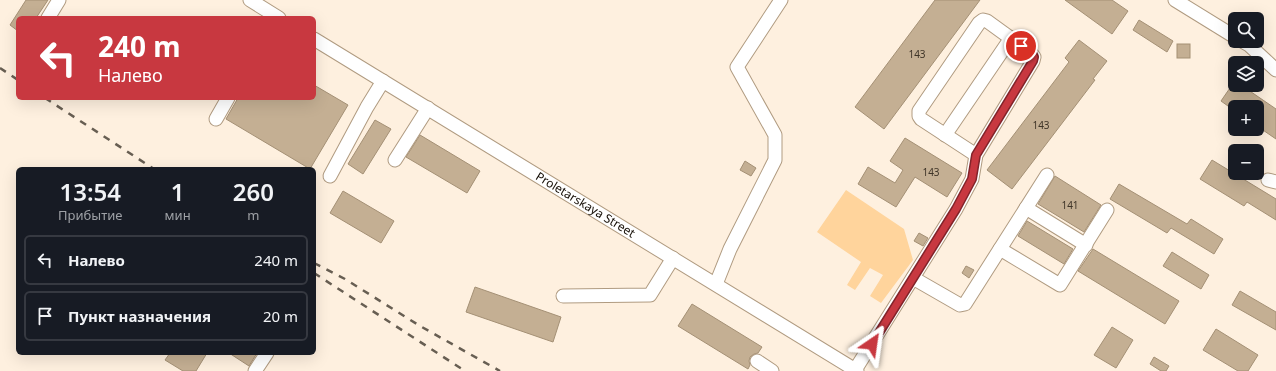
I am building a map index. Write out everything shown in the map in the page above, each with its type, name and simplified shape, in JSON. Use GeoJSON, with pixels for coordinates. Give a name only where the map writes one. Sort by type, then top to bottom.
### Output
{"type":"FeatureCollection","features":[{"type":"Feature","properties":{"kind":"street"},"geometry":{"type":"LineString","coordinates":[[49,16],[59,0]]}},
{"type":"Feature","properties":{"kind":"street"},"geometry":{"type":"LineString","coordinates":[[250,0],[275,16]]}},
{"type":"Feature","properties":{"kind":"street"},"geometry":{"type":"LineString","coordinates":[[716,284],[730,249],[775,160],[775,135],[737,67],[781,0]]}},
{"type":"Feature","properties":{"kind":"street"},"geometry":{"type":"LineString","coordinates":[[1175,0],[1194,5],[1228,32]]}},
{"type":"Feature","properties":{"kind":"street"},"geometry":{"type":"LineString","coordinates":[[851,370],[913,278],[956,209],[972,179],[976,155],[1033,61],[1034,57],[1032,53],[983,20],[979,23],[919,111],[918,116],[976,155]]}},
{"type":"Feature","properties":{"kind":"street"},"geometry":{"type":"LineString","coordinates":[[945,135],[1011,38]]}},
{"type":"Feature","properties":{"kind":"street","name":"Proletarskaya Street"},"geometry":{"type":"LineString","coordinates":[[316,40],[716,284],[851,370]]}},
{"type":"Feature","properties":{"kind":"street"},"geometry":{"type":"LineString","coordinates":[[1252,48],[1276,70]]}},
{"type":"Feature","properties":{"kind":"street"},"geometry":{"type":"LineString","coordinates":[[330,176],[367,107],[383,81]]}},
{"type":"Feature","properties":{"kind":"street"},"geometry":{"type":"LineString","coordinates":[[216,119],[227,100]]}},
{"type":"Feature","properties":{"kind":"street"},"geometry":{"type":"LineString","coordinates":[[395,160],[428,108]]}},
{"type":"Feature","properties":{"kind":"street"},"geometry":{"type":"LineString","coordinates":[[913,278],[962,306],[1047,175]]}},
{"type":"Feature","properties":{"kind":"street"},"geometry":{"type":"LineString","coordinates":[[1026,208],[1086,245]]}},
{"type":"Feature","properties":{"kind":"street"},"geometry":{"type":"LineString","coordinates":[[1000,248],[1060,285],[1107,210]]}},
{"type":"Feature","properties":{"kind":"street"},"geometry":{"type":"LineString","coordinates":[[563,296],[650,295],[673,258]]}},
{"type":"Feature","properties":{"kind":"street"},"geometry":{"type":"LineString","coordinates":[[255,371],[266,355]]}},
{"type":"Feature","properties":{"kind":"street"},"geometry":{"type":"LineString","coordinates":[[757,361],[772,371]]}},
{"type":"Feature","properties":{"kind":"shaded area"},"geometry":{"type":"Polygon","coordinates":[[[846,190],[904,229],[913,260],[881,303],[870,296],[883,275],[870,268],[855,290],[847,285],[861,262],[817,232],[846,190]]]}},
{"type":"Feature","properties":{"kind":"building"},"geometry":{"type":"Polygon","coordinates":[[[26,0],[48,0],[37,16],[16,16],[16,30],[10,25],[26,0]]]}},
{"type":"Feature","properties":{"kind":"building"},"geometry":{"type":"Polygon","coordinates":[[[935,0],[980,0],[884,129],[855,107],[935,0]]]}},
{"type":"Feature","properties":{"kind":"building"},"geometry":{"type":"Polygon","coordinates":[[[1065,0],[1112,0],[1128,11],[1112,34],[1065,0]]]}},
{"type":"Feature","properties":{"kind":"building"},"geometry":{"type":"Polygon","coordinates":[[[1139,20],[1173,41],[1167,52],[1133,30],[1139,20]]]}},
{"type":"Feature","properties":{"kind":"building"},"geometry":{"type":"Polygon","coordinates":[[[1079,40],[1107,61],[1093,79],[1095,80],[1012,189],[987,170],[1069,62],[1065,58],[1079,40]]]}},
{"type":"Feature","properties":{"kind":"building"},"geometry":{"type":"Polygon","coordinates":[[[1177,44],[1190,44],[1190,58],[1177,58],[1177,44]]]}},
{"type":"Feature","properties":{"kind":"building"},"geometry":{"type":"Polygon","coordinates":[[[316,86],[348,105],[311,167],[307,167],[226,119],[237,100],[316,100],[316,86]]]}},
{"type":"Feature","properties":{"kind":"building"},"geometry":{"type":"Polygon","coordinates":[[[1228,91],[1251,92],[1263,100],[1228,100],[1228,106],[1221,101],[1228,91]]]}},
{"type":"Feature","properties":{"kind":"building"},"geometry":{"type":"Polygon","coordinates":[[[1264,101],[1276,109],[1276,139],[1264,131],[1264,101]]]}},
{"type":"Feature","properties":{"kind":"building"},"geometry":{"type":"Polygon","coordinates":[[[375,120],[391,129],[363,174],[348,164],[375,120]]]}},
{"type":"Feature","properties":{"kind":"building"},"geometry":{"type":"Polygon","coordinates":[[[420,135],[480,171],[467,193],[406,157],[420,135]]]}},
{"type":"Feature","properties":{"kind":"building"},"geometry":{"type":"Polygon","coordinates":[[[905,138],[962,173],[947,197],[915,177],[896,207],[858,184],[868,167],[895,183],[903,170],[890,161],[905,138]]]}},
{"type":"Feature","properties":{"kind":"building"},"geometry":{"type":"Polygon","coordinates":[[[1212,160],[1228,170],[1228,180],[1245,180],[1276,199],[1276,220],[1247,202],[1244,206],[1200,179],[1212,160]]]}},
{"type":"Feature","properties":{"kind":"building"},"geometry":{"type":"Polygon","coordinates":[[[745,161],[756,168],[751,176],[740,170],[745,161]]]}},
{"type":"Feature","properties":{"kind":"building"},"geometry":{"type":"Polygon","coordinates":[[[1055,176],[1101,205],[1084,232],[1038,204],[1055,176]]]}},
{"type":"Feature","properties":{"kind":"building"},"geometry":{"type":"Polygon","coordinates":[[[1119,184],[1187,224],[1191,219],[1223,239],[1214,254],[1171,228],[1167,233],[1110,199],[1119,184]]]}},
{"type":"Feature","properties":{"kind":"building"},"geometry":{"type":"Polygon","coordinates":[[[343,191],[394,221],[381,243],[330,213],[343,191]]]}},
{"type":"Feature","properties":{"kind":"building"},"geometry":{"type":"Polygon","coordinates":[[[1027,221],[1073,249],[1064,264],[1018,236],[1027,221]]]}},
{"type":"Feature","properties":{"kind":"building"},"geometry":{"type":"Polygon","coordinates":[[[919,233],[928,238],[923,246],[914,241],[919,233]]]}},
{"type":"Feature","properties":{"kind":"building"},"geometry":{"type":"Polygon","coordinates":[[[1093,249],[1179,301],[1165,324],[1078,271],[1093,249]]]}},
{"type":"Feature","properties":{"kind":"building"},"geometry":{"type":"Polygon","coordinates":[[[1172,252],[1209,275],[1201,289],[1163,266],[1172,252]]]}},
{"type":"Feature","properties":{"kind":"building"},"geometry":{"type":"Polygon","coordinates":[[[966,266],[974,270],[969,278],[962,273],[966,266]]]}},
{"type":"Feature","properties":{"kind":"building"},"geometry":{"type":"Polygon","coordinates":[[[475,287],[561,317],[553,342],[466,312],[475,287]]]}},
{"type":"Feature","properties":{"kind":"building"},"geometry":{"type":"Polygon","coordinates":[[[1240,291],[1276,312],[1276,330],[1232,305],[1240,291]]]}},
{"type":"Feature","properties":{"kind":"building"},"geometry":{"type":"Polygon","coordinates":[[[692,304],[762,347],[758,353],[750,357],[750,365],[748,369],[678,326],[692,304]]]}},
{"type":"Feature","properties":{"kind":"building"},"geometry":{"type":"Polygon","coordinates":[[[1112,327],[1133,340],[1116,368],[1094,355],[1112,327]]]}},
{"type":"Feature","properties":{"kind":"building"},"geometry":{"type":"Polygon","coordinates":[[[1216,329],[1258,355],[1248,371],[1238,371],[1203,350],[1216,329]]]}},
{"type":"Feature","properties":{"kind":"building"},"geometry":{"type":"Polygon","coordinates":[[[169,355],[206,355],[196,371],[183,371],[165,360],[169,355]]]}},
{"type":"Feature","properties":{"kind":"building"},"geometry":{"type":"Polygon","coordinates":[[[232,355],[256,355],[249,366],[232,355]]]}},
{"type":"Feature","properties":{"kind":"building"},"geometry":{"type":"Polygon","coordinates":[[[1154,357],[1169,366],[1166,371],[1161,371],[1150,364],[1154,357]]]}},
{"type":"Feature","properties":{"kind":"railway"},"geometry":{"type":"LineString","coordinates":[[0,68],[16,79]]}},
{"type":"Feature","properties":{"kind":"railway"},"geometry":{"type":"LineString","coordinates":[[48,100],[151,167]]}},
{"type":"Feature","properties":{"kind":"railway"},"geometry":{"type":"LineString","coordinates":[[316,264],[345,279],[420,326],[500,371]]}},
{"type":"Feature","properties":{"kind":"railway"},"geometry":{"type":"LineString","coordinates":[[316,274],[465,371]]}},
{"type":"Feature","properties":{"kind":"route"},"geometry":{"type":"LineString","coordinates":[[872,344],[956,209],[972,179],[976,155],[1033,61],[1034,57],[1032,53],[1021,46]]}}]}
